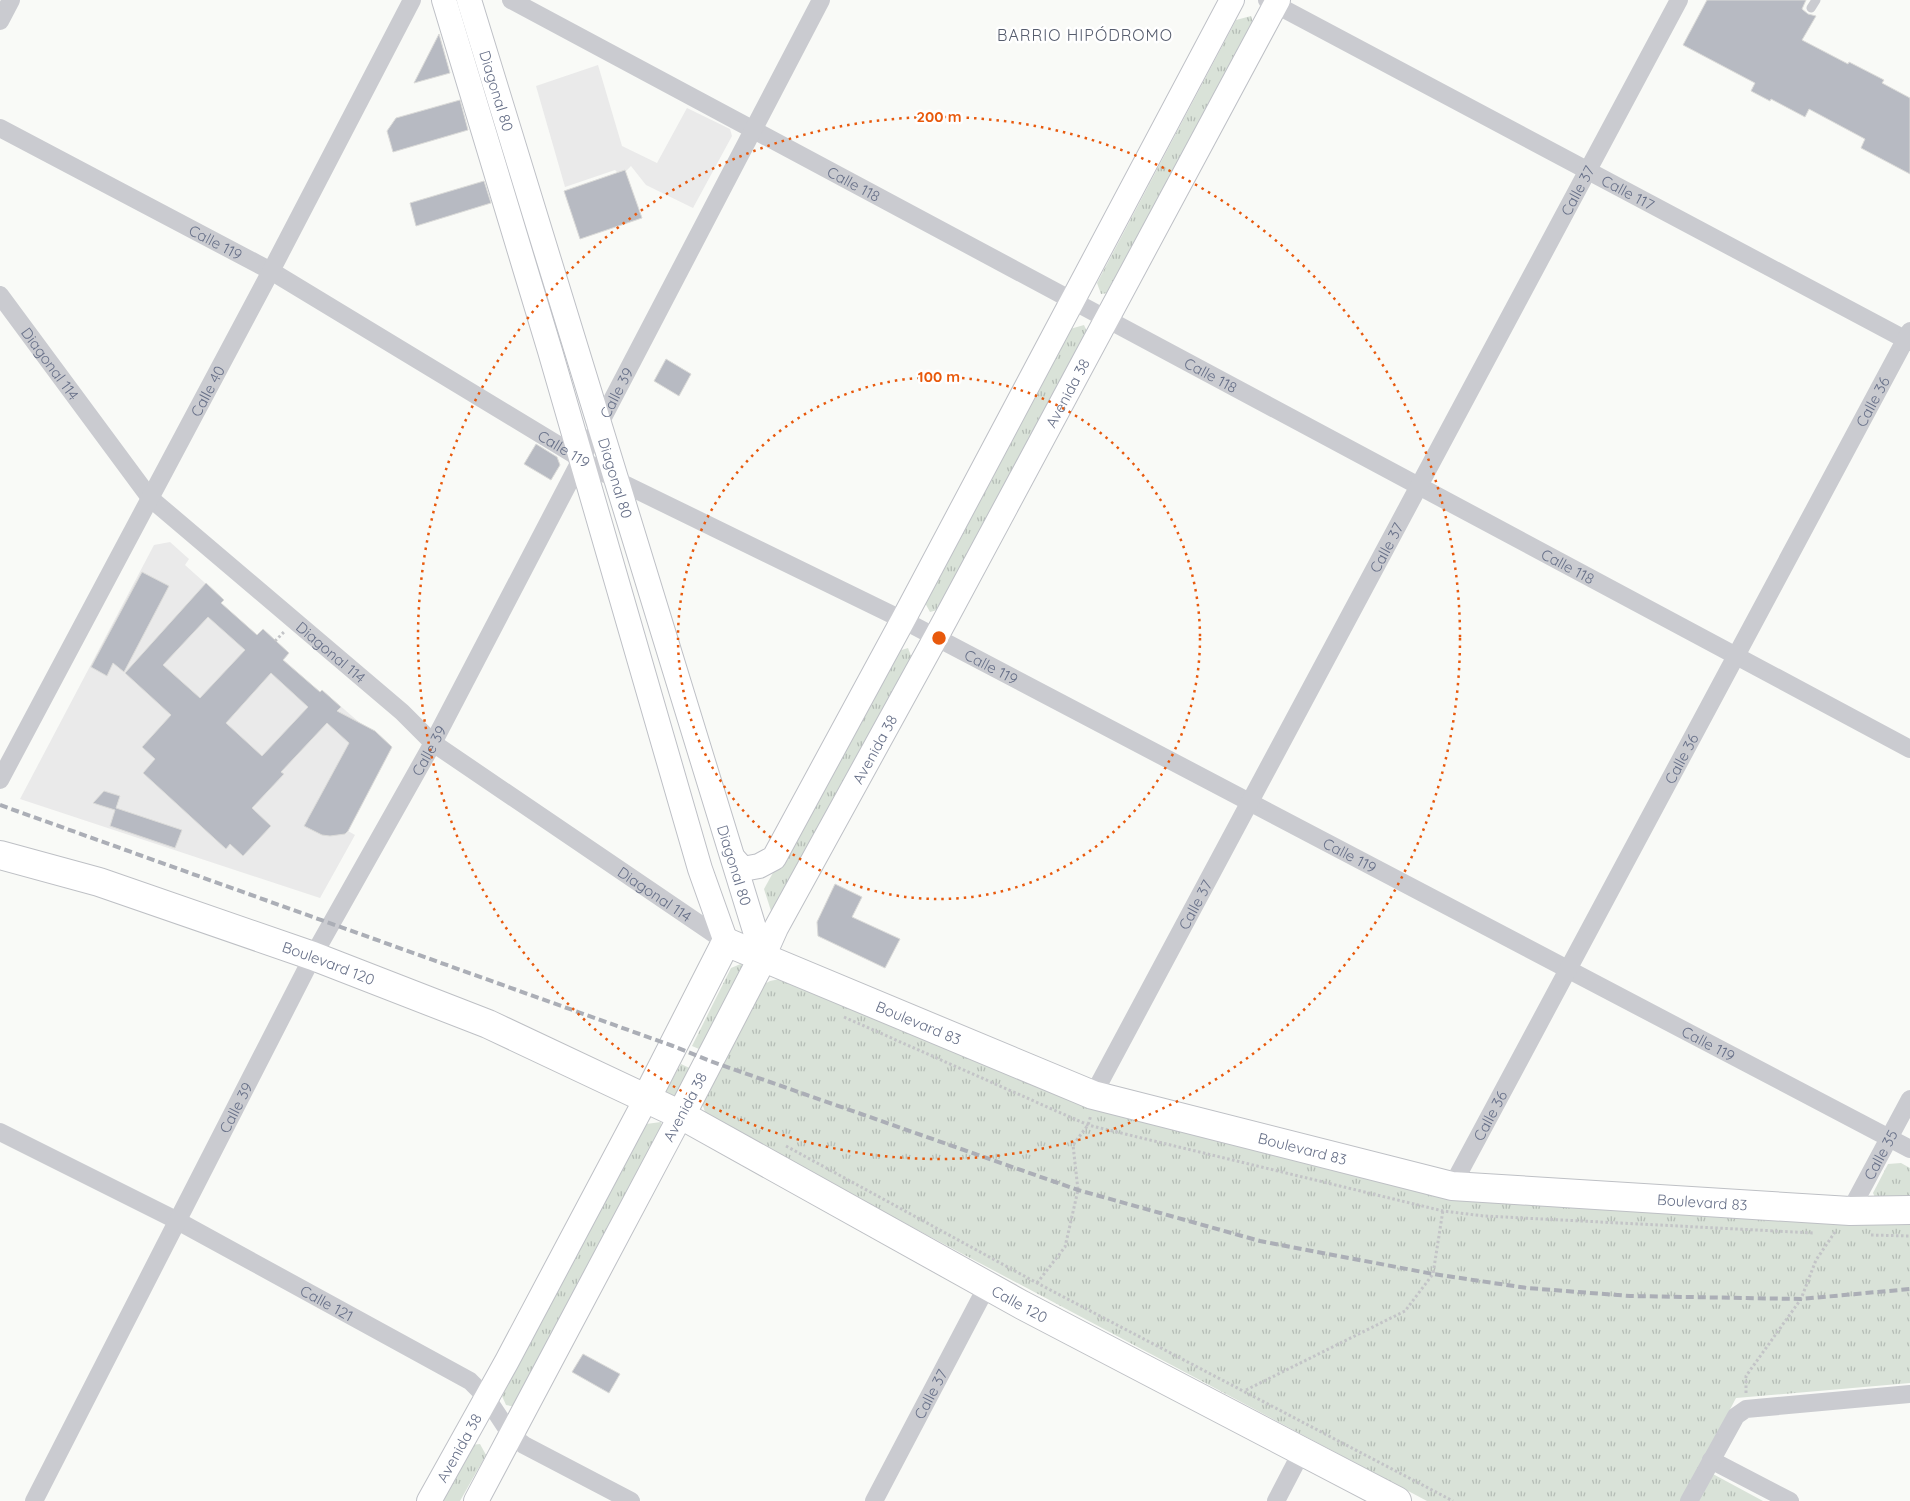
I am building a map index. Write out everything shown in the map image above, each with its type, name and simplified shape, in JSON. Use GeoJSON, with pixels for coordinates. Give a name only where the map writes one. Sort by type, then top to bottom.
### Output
{"type":"FeatureCollection","features":[{"type":"Feature","properties":{"kind":"main road","name":"Diagonal 80"},"geometry":{"type":"LineString","coordinates":[[444,0],[582,459],[700,868],[726,942]]}},
{"type":"Feature","properties":{"kind":"main road","name":"Diagonal 80"},"geometry":{"type":"LineString","coordinates":[[470,0],[763,957]]}},
{"type":"Feature","properties":{"kind":"main road"},"geometry":{"type":"LineString","coordinates":[[732,858],[743,869],[759,866],[774,858],[903,620],[1232,0]]}},
{"type":"Feature","properties":{"kind":"main road","name":"Avenida 38"},"geometry":{"type":"LineString","coordinates":[[476,1501],[681,1115],[763,957],[780,919],[936,637],[1107,319],[1274,2]]}},
{"type":"Feature","properties":{"kind":"main road","name":"Boulevard 120"},"geometry":{"type":"LineString","coordinates":[[0,855],[100,882],[313,956],[488,1024],[646,1099]]}},
{"type":"Feature","properties":{"kind":"main road","name":"Avenida 38"},"geometry":{"type":"LineString","coordinates":[[429,1501],[507,1361],[646,1099],[726,942]]}},
{"type":"Feature","properties":{"kind":"main road","name":"Boulevard 83"},"geometry":{"type":"LineString","coordinates":[[726,942],[1093,1095],[1447,1199],[1852,1227],[1910,1210]]}},
{"type":"Feature","properties":{"kind":"main road","name":"Calle 120"},"geometry":{"type":"LineString","coordinates":[[646,1099],[681,1115],[1022,1305],[1397,1501]]}},
{"type":"Feature","properties":{"kind":"street"},"geometry":{"type":"LineString","coordinates":[[0,21],[11,0]]}},
{"type":"Feature","properties":{"kind":"street","name":"Calle 40"},"geometry":{"type":"LineString","coordinates":[[0,780],[271,271],[412,0]]}},
{"type":"Feature","properties":{"kind":"street","name":"Calle 118"},"geometry":{"type":"LineString","coordinates":[[511,0],[1910,750]]}},
{"type":"Feature","properties":{"kind":"street","name":"Calle 39"},"geometry":{"type":"LineString","coordinates":[[34,1501],[176,1220],[313,956],[432,742],[600,425],[821,0]]}},
{"type":"Feature","properties":{"kind":"street","name":"Calle 37"},"geometry":{"type":"LineString","coordinates":[[1093,1095],[1679,0]]}},
{"type":"Feature","properties":{"kind":"street","name":"Calle 117"},"geometry":{"type":"LineString","coordinates":[[1274,2],[1588,170],[1908,337]]}},
{"type":"Feature","properties":{"kind":"street","name":"Calle 119"},"geometry":{"type":"LineString","coordinates":[[0,128],[271,271],[616,480],[936,637],[1910,1149]]}},
{"type":"Feature","properties":{"kind":"street","name":"Diagonal 114"},"geometry":{"type":"LineString","coordinates":[[0,295],[150,498],[402,712],[432,742],[726,942]]}},
{"type":"Feature","properties":{"kind":"street","name":"Calle 36"},"geometry":{"type":"LineString","coordinates":[[1447,1199],[1568,969],[1908,337]]}},
{"type":"Feature","properties":{"kind":"street","name":"Calle 35"},"geometry":{"type":"LineString","coordinates":[[1852,1227],[1889,1138],[1910,1099]]}},
{"type":"Feature","properties":{"kind":"street","name":"Calle 121"},"geometry":{"type":"LineString","coordinates":[[0,1132],[176,1220],[470,1381],[486,1396],[511,1435],[524,1444],[631,1501]]}},
{"type":"Feature","properties":{"kind":"street","name":"Calle 37"},"geometry":{"type":"LineString","coordinates":[[874,1501],[987,1286]]}},
{"type":"Feature","properties":{"kind":"street"},"geometry":{"type":"LineString","coordinates":[[1689,1501],[1736,1416],[1746,1409],[1910,1394]]}},
{"type":"Feature","properties":{"kind":"street"},"geometry":{"type":"LineString","coordinates":[[1276,1501],[1302,1451]]}},
{"type":"Feature","properties":{"kind":"street"},"geometry":{"type":"LineString","coordinates":[[1711,1460],[1790,1501]]}},
{"type":"Feature","properties":{"kind":"path"},"geometry":{"type":"LineString","coordinates":[[841,1016],[1088,1124],[1447,1199],[1484,1216],[1814,1233]]}},
{"type":"Feature","properties":{"kind":"path"},"geometry":{"type":"LineString","coordinates":[[1022,1305],[1065,1247],[1078,1190],[1073,1145],[1088,1124],[1093,1095]]}},
{"type":"Feature","properties":{"kind":"path"},"geometry":{"type":"LineString","coordinates":[[780,1143],[1038,1283],[1245,1390],[1452,1501]]}},
{"type":"Feature","properties":{"kind":"path"},"geometry":{"type":"LineString","coordinates":[[1245,1390],[1405,1311],[1433,1274],[1447,1199]]}},
{"type":"Feature","properties":{"kind":"path"},"geometry":{"type":"LineString","coordinates":[[1746,1409],[1746,1376],[1801,1299],[1816,1260],[1834,1234],[1852,1227]]}},
{"type":"Feature","properties":{"kind":"path"},"geometry":{"type":"LineString","coordinates":[[1824,1234],[1834,1234],[1852,1227],[1910,1236]]}},
{"type":"Feature","properties":{"kind":"shaded area"},"geometry":{"type":"Polygon","coordinates":[[[598,65],[622,146],[657,163],[687,108],[730,129],[732,136],[693,208],[646,185],[631,166],[621,176],[615,170],[565,187],[536,86],[598,65]]]}},
{"type":"Feature","properties":{"kind":"shaded area"},"geometry":{"type":"Polygon","coordinates":[[[170,542],[189,559],[185,565],[224,600],[221,603],[257,635],[263,629],[289,653],[284,660],[320,692],[322,690],[360,723],[375,731],[392,747],[348,831],[355,835],[320,898],[20,799],[154,545],[170,542]]]}},
{"type":"Feature","properties":{"kind":"green space"},"geometry":{"type":"Polygon","coordinates":[[[1251,16],[1255,30],[1114,292],[1101,294],[1097,283],[1236,20],[1251,16]]]}},
{"type":"Feature","properties":{"kind":"green space"},"geometry":{"type":"Polygon","coordinates":[[[1084,325],[1090,338],[941,609],[930,612],[924,601],[1070,329],[1084,325]]]}},
{"type":"Feature","properties":{"kind":"green space"},"geometry":{"type":"Polygon","coordinates":[[[908,648],[913,661],[772,914],[764,889],[895,652],[908,648]]]}},
{"type":"Feature","properties":{"kind":"green space"},"geometry":{"type":"Polygon","coordinates":[[[743,963],[746,976],[706,1052],[692,1046],[731,968],[743,963]]]}},
{"type":"Feature","properties":{"kind":"green space"},"geometry":{"type":"Polygon","coordinates":[[[789,977],[1092,1108],[1449,1196],[1811,1222],[1910,1222],[1910,1383],[1736,1398],[1700,1467],[1763,1501],[1427,1501],[707,1118],[702,1103],[755,989],[770,981],[789,977]]]}},
{"type":"Feature","properties":{"kind":"green space"},"geometry":{"type":"Polygon","coordinates":[[[681,1064],[698,1072],[678,1108],[661,1099],[681,1064]]]}},
{"type":"Feature","properties":{"kind":"green space"},"geometry":{"type":"Polygon","coordinates":[[[661,1122],[665,1135],[516,1407],[506,1405],[502,1396],[646,1124],[661,1122]]]}},
{"type":"Feature","properties":{"kind":"green space"},"geometry":{"type":"Polygon","coordinates":[[[1901,1163],[1910,1168],[1910,1201],[1878,1204],[1873,1193],[1888,1164],[1901,1163]]]}},
{"type":"Feature","properties":{"kind":"green space"},"geometry":{"type":"Polygon","coordinates":[[[480,1444],[486,1455],[460,1501],[439,1501],[470,1445],[480,1444]]]}},
{"type":"Feature","properties":{"kind":"building"},"geometry":{"type":"Polygon","coordinates":[[[1707,0],[1806,0],[1802,9],[1808,14],[1816,16],[1802,40],[1884,80],[1882,83],[1910,98],[1910,174],[1861,148],[1865,139],[1809,109],[1805,117],[1771,99],[1770,101],[1751,91],[1755,83],[1683,45],[1707,0]]]}},
{"type":"Feature","properties":{"kind":"building"},"geometry":{"type":"Polygon","coordinates":[[[439,34],[450,73],[414,83],[439,34]]]}},
{"type":"Feature","properties":{"kind":"building"},"geometry":{"type":"Polygon","coordinates":[[[460,100],[468,130],[393,152],[387,131],[396,118],[460,100]]]}},
{"type":"Feature","properties":{"kind":"building"},"geometry":{"type":"Polygon","coordinates":[[[625,170],[642,218],[580,239],[564,191],[625,170]]]}},
{"type":"Feature","properties":{"kind":"building"},"geometry":{"type":"Polygon","coordinates":[[[484,181],[491,203],[416,226],[410,203],[484,181]]]}},
{"type":"Feature","properties":{"kind":"building"},"geometry":{"type":"Polygon","coordinates":[[[666,359],[691,374],[679,396],[654,381],[666,359]]]}},
{"type":"Feature","properties":{"kind":"building"},"geometry":{"type":"Polygon","coordinates":[[[536,444],[557,457],[560,465],[551,480],[524,464],[536,444]]]}},
{"type":"Feature","properties":{"kind":"building"},"geometry":{"type":"Polygon","coordinates":[[[142,572],[169,586],[124,672],[113,663],[107,676],[91,667],[142,572]]]}},
{"type":"Feature","properties":{"kind":"building"},"geometry":{"type":"Polygon","coordinates":[[[206,583],[224,600],[221,603],[257,635],[263,629],[289,653],[283,660],[320,692],[322,690],[341,707],[337,711],[375,731],[392,747],[348,831],[345,834],[322,835],[304,826],[349,743],[327,723],[281,772],[284,774],[252,808],[271,826],[243,856],[230,844],[226,849],[143,773],[155,759],[142,747],[171,715],[125,673],[206,583]],[[208,617],[163,665],[200,698],[245,650],[208,617]],[[271,673],[226,723],[262,756],[308,707],[271,673]]]}},
{"type":"Feature","properties":{"kind":"building"},"geometry":{"type":"Polygon","coordinates":[[[104,791],[120,796],[116,808],[182,830],[175,848],[110,826],[115,810],[93,803],[104,791]]]}},
{"type":"Feature","properties":{"kind":"building"},"geometry":{"type":"Polygon","coordinates":[[[835,884],[862,897],[852,917],[900,939],[885,968],[818,936],[817,922],[835,884]]]}},
{"type":"Feature","properties":{"kind":"building"},"geometry":{"type":"Polygon","coordinates":[[[583,1354],[620,1374],[609,1393],[572,1372],[583,1354]]]}},
{"type":"Feature","properties":{"kind":"railway"},"geometry":{"type":"LineString","coordinates":[[0,805],[673,1046],[710,1061],[1078,1190],[1260,1241],[1433,1274],[1527,1288],[1630,1296],[1801,1299],[1910,1289]]}},
{"type":"Feature","properties":{"kind":"district","name":"BARRIO HIPÓDROMO"},"geometry":{"type":"Point","coordinates":[1085,35]}}]}
